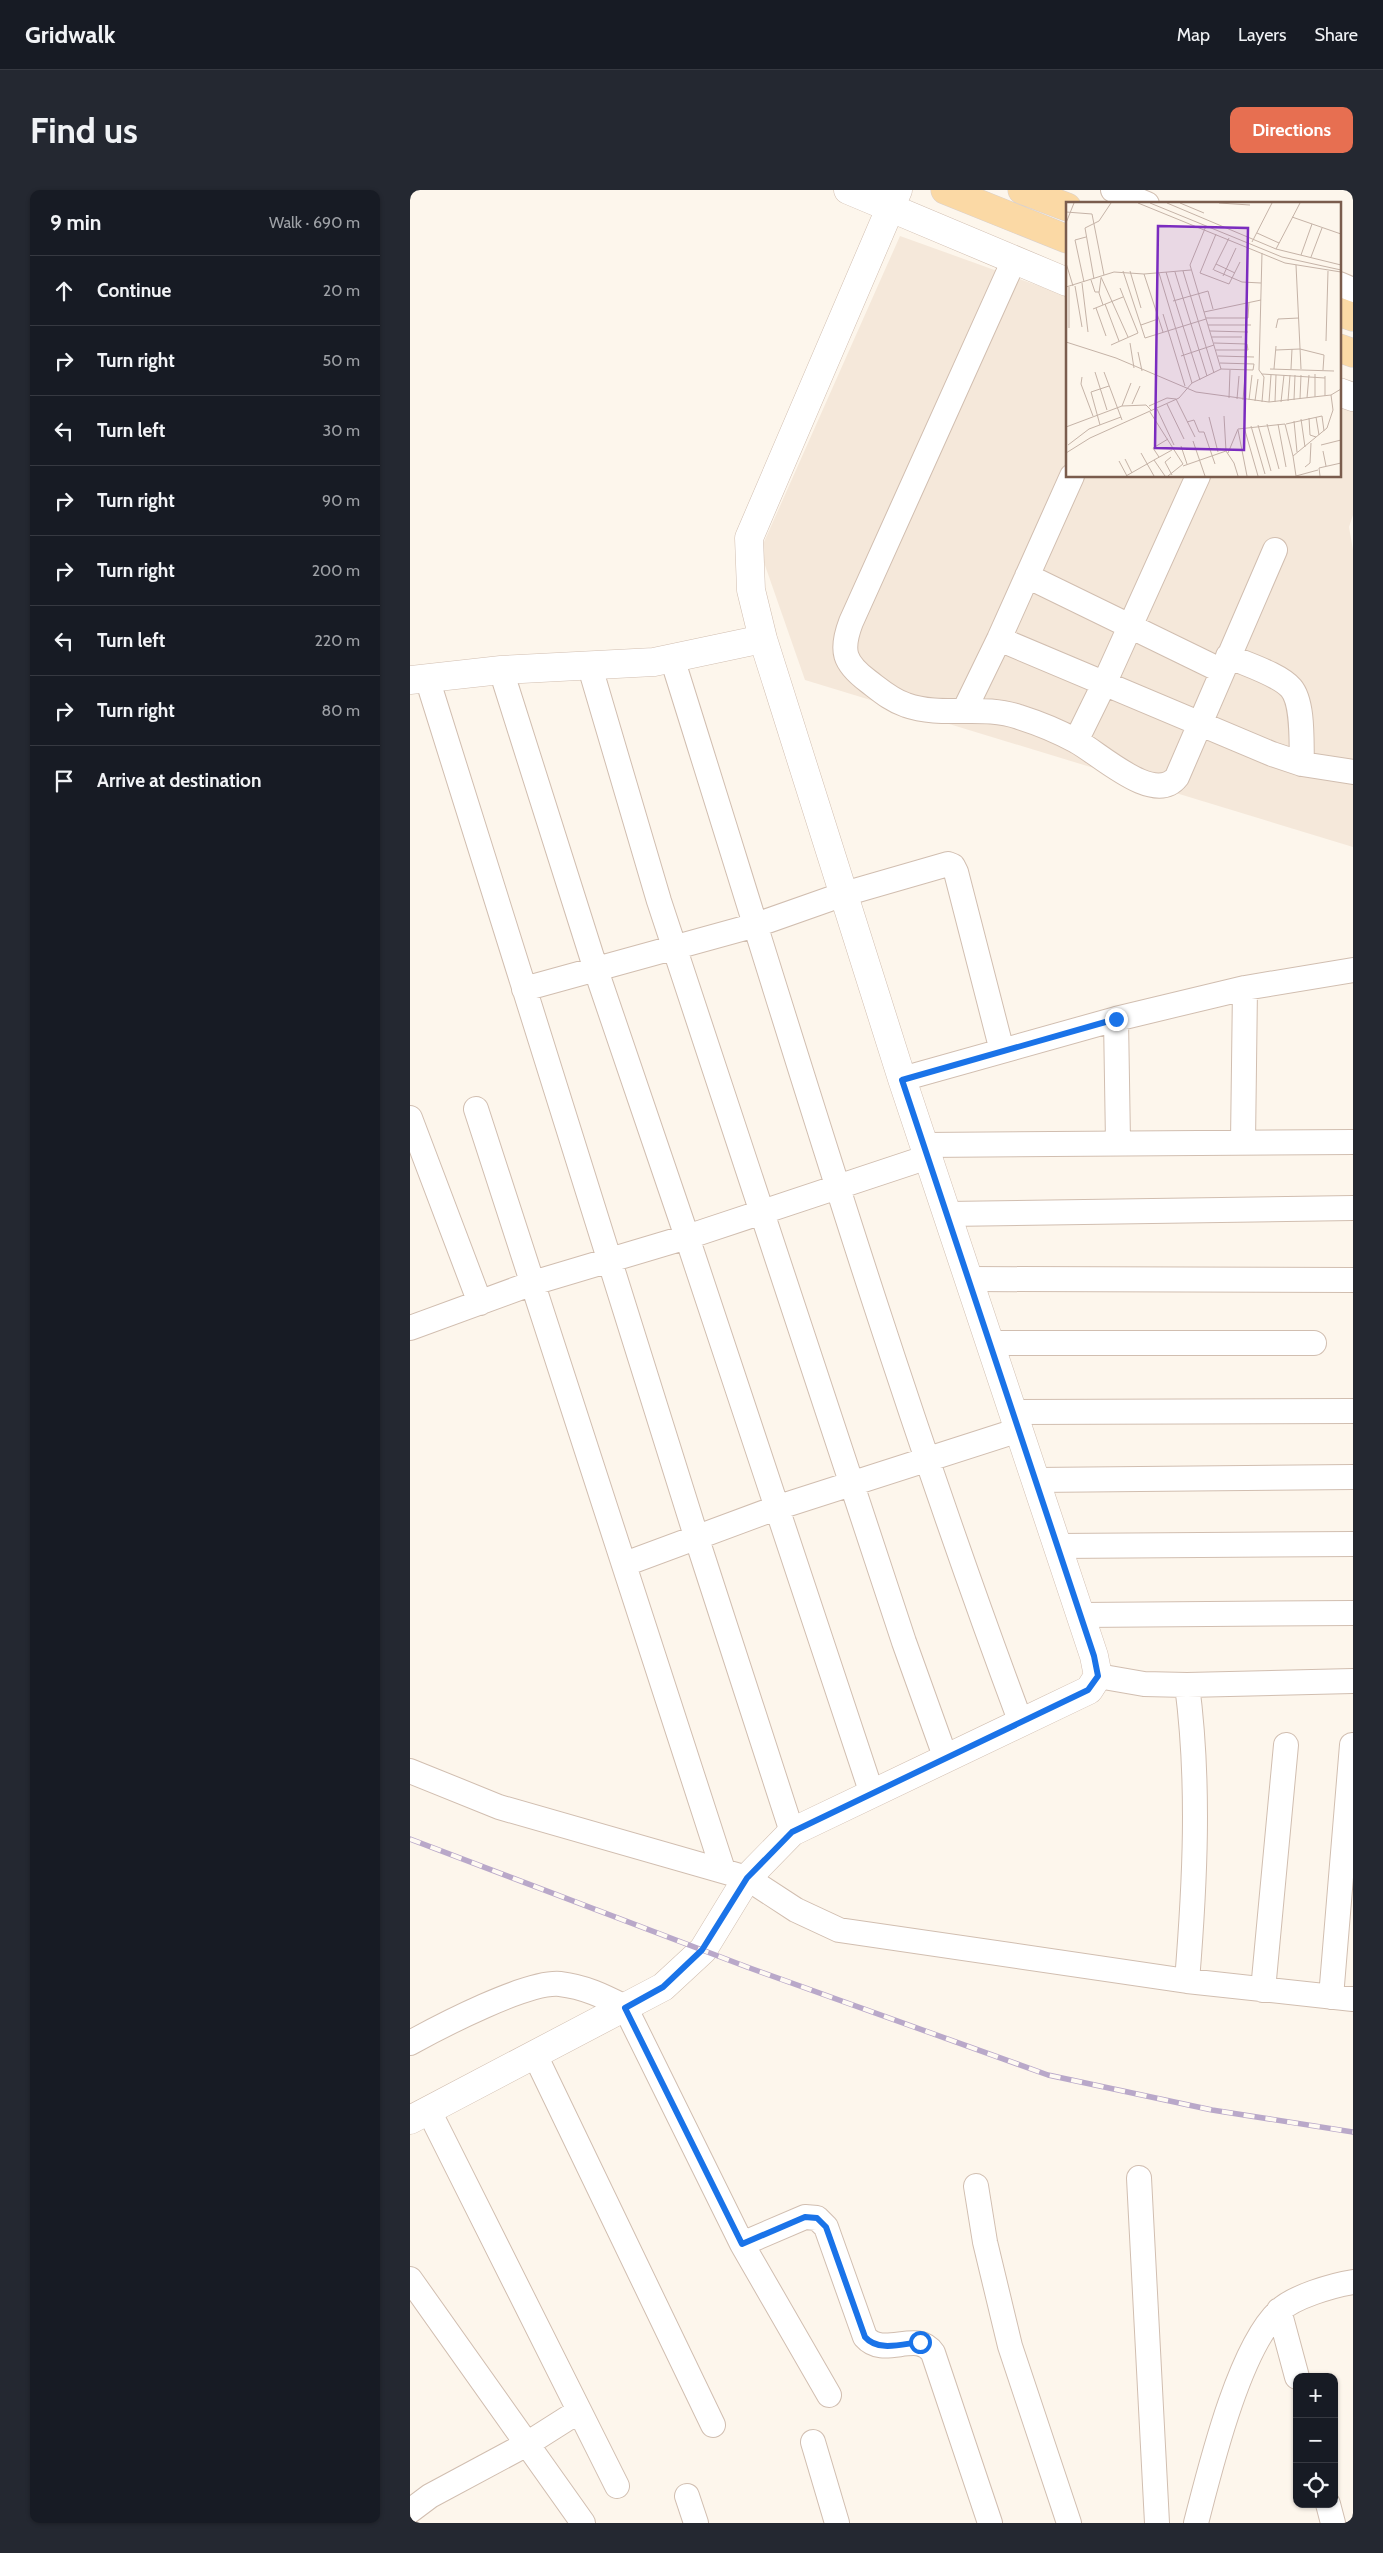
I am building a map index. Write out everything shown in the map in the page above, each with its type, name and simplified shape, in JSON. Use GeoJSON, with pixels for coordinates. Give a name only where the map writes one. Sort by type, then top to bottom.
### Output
{"type":"FeatureCollection","features":[{"type":"Feature","properties":{"kind":"main road"},"geometry":{"type":"LineString","coordinates":[[945,190],[1066,239]]}},
{"type":"Feature","properties":{"kind":"main road"},"geometry":{"type":"LineString","coordinates":[[1022,190],[1066,207]]}},
{"type":"Feature","properties":{"kind":"main road"},"geometry":{"type":"LineString","coordinates":[[1341,313],[1353,317]]}},
{"type":"Feature","properties":{"kind":"main road"},"geometry":{"type":"LineString","coordinates":[[1341,349],[1353,353]]}},
{"type":"Feature","properties":{"kind":"street"},"geometry":{"type":"LineString","coordinates":[[848,190],[895,198],[1014,260],[1066,282]]}},
{"type":"Feature","properties":{"kind":"street"},"geometry":{"type":"LineString","coordinates":[[1113,190],[1142,202]]}},
{"type":"Feature","properties":{"kind":"street"},"geometry":{"type":"LineString","coordinates":[[617,2486],[579,2411],[420,2116],[663,1987],[702,1950],[735,1874],[792,1832],[1088,1690],[1098,1676],[1094,1656],[1058,1546],[902,1080],[763,639],[751,590],[749,538],[895,198]]}},
{"type":"Feature","properties":{"kind":"street"},"geometry":{"type":"LineString","coordinates":[[1014,260],[845,638],[845,652],[849,663],[855,671],[888,697],[906,705],[922,709],[1005,712],[1076,741],[1113,766],[1146,784],[1164,787],[1172,783],[1177,777],[1198,724],[1275,550]]}},
{"type":"Feature","properties":{"kind":"street"},"geometry":{"type":"LineString","coordinates":[[1341,285],[1353,290]]}},
{"type":"Feature","properties":{"kind":"street"},"geometry":{"type":"LineString","coordinates":[[1341,393],[1353,397]]}},
{"type":"Feature","properties":{"kind":"street"},"geometry":{"type":"LineString","coordinates":[[964,711],[999,639],[1071,478]]}},
{"type":"Feature","properties":{"kind":"street"},"geometry":{"type":"LineString","coordinates":[[1076,741],[1104,684],[1197,478]]}},
{"type":"Feature","properties":{"kind":"street"},"geometry":{"type":"LineString","coordinates":[[1027,576],[1130,626],[1225,664],[1282,681],[1291,688],[1299,708],[1302,764]]}},
{"type":"Feature","properties":{"kind":"street"},"geometry":{"type":"LineString","coordinates":[[763,639],[654,662],[590,667],[501,670],[419,679],[524,988],[696,1536],[792,1832]]}},
{"type":"Feature","properties":{"kind":"street"},"geometry":{"type":"LineString","coordinates":[[999,639],[1272,754],[1302,764],[1353,772]]}},
{"type":"Feature","properties":{"kind":"street"},"geometry":{"type":"LineString","coordinates":[[672,658],[838,1187],[928,1460],[1020,1723]]}},
{"type":"Feature","properties":{"kind":"street"},"geometry":{"type":"LineString","coordinates":[[590,667],[675,949],[852,1485],[946,1759]]}},
{"type":"Feature","properties":{"kind":"street"},"geometry":{"type":"LineString","coordinates":[[501,670],[596,970],[688,1237],[872,1794]]}},
{"type":"Feature","properties":{"kind":"street"},"geometry":{"type":"LineString","coordinates":[[524,988],[675,949],[756,925],[844,894],[941,864],[953,866],[1002,1051]]}},
{"type":"Feature","properties":{"kind":"street"},"geometry":{"type":"LineString","coordinates":[[902,1080],[1116,1019],[1245,988],[1353,970]]}},
{"type":"Feature","properties":{"kind":"street"},"geometry":{"type":"LineString","coordinates":[[1244,1142],[1245,988]]}},
{"type":"Feature","properties":{"kind":"street"},"geometry":{"type":"LineString","coordinates":[[1116,1019],[1118,1142]]}},
{"type":"Feature","properties":{"kind":"street"},"geometry":{"type":"LineString","coordinates":[[476,1109],[625,1564],[735,1874]]}},
{"type":"Feature","properties":{"kind":"street"},"geometry":{"type":"LineString","coordinates":[[410,1118],[418,1164],[480,1303]]}},
{"type":"Feature","properties":{"kind":"street"},"geometry":{"type":"LineString","coordinates":[[410,1328],[534,1283],[688,1237],[838,1187],[926,1151],[1118,1142],[1353,1142]]}},
{"type":"Feature","properties":{"kind":"street"},"geometry":{"type":"LineString","coordinates":[[947,1214],[1353,1208]]}},
{"type":"Feature","properties":{"kind":"street"},"geometry":{"type":"LineString","coordinates":[[969,1279],[1353,1280]]}},
{"type":"Feature","properties":{"kind":"street"},"geometry":{"type":"LineString","coordinates":[[990,1343],[1314,1343]]}},
{"type":"Feature","properties":{"kind":"street"},"geometry":{"type":"LineString","coordinates":[[625,1564],[696,1536],[776,1508],[928,1460],[1016,1421],[1353,1412]]}},
{"type":"Feature","properties":{"kind":"street"},"geometry":{"type":"LineString","coordinates":[[1035,1480],[1353,1478]]}},
{"type":"Feature","properties":{"kind":"street"},"geometry":{"type":"LineString","coordinates":[[1058,1546],[1353,1544]]}},
{"type":"Feature","properties":{"kind":"street"},"geometry":{"type":"LineString","coordinates":[[1080,1615],[1353,1613]]}},
{"type":"Feature","properties":{"kind":"street"},"geometry":{"type":"LineString","coordinates":[[1098,1676],[1144,1684],[1187,1685],[1353,1681]]}},
{"type":"Feature","properties":{"kind":"street"},"geometry":{"type":"LineString","coordinates":[[1187,1685],[1194,1748],[1194,1897],[1187,1981]]}},
{"type":"Feature","properties":{"kind":"street"},"geometry":{"type":"LineString","coordinates":[[1263,1990],[1286,1745]]}},
{"type":"Feature","properties":{"kind":"street"},"geometry":{"type":"LineString","coordinates":[[410,1771],[499,1807],[735,1874],[796,1910],[839,1930],[1187,1981],[1342,1998],[1352,1745]]}},
{"type":"Feature","properties":{"kind":"street"},"geometry":{"type":"LineString","coordinates":[[410,2043],[479,2008],[527,1990],[558,1984],[593,1990],[625,2008],[742,2244],[829,2395]]}},
{"type":"Feature","properties":{"kind":"street"},"geometry":{"type":"LineString","coordinates":[[536,2055],[713,2425]]}},
{"type":"Feature","properties":{"kind":"street"},"geometry":{"type":"LineString","coordinates":[[1140,2178],[1156,2523]]}},
{"type":"Feature","properties":{"kind":"street"},"geometry":{"type":"LineString","coordinates":[[976,2186],[985,2242],[1010,2346],[1069,2523]]}},
{"type":"Feature","properties":{"kind":"street"},"geometry":{"type":"LineString","coordinates":[[742,2244],[805,2217],[817,2218],[826,2227],[865,2337],[871,2344],[881,2346],[920,2342],[928,2346],[933,2353],[990,2523]]}},
{"type":"Feature","properties":{"kind":"street"},"geometry":{"type":"LineString","coordinates":[[410,2279],[583,2523]]}},
{"type":"Feature","properties":{"kind":"street"},"geometry":{"type":"LineString","coordinates":[[1196,2523],[1226,2419],[1260,2334],[1280,2310],[1312,2294],[1352,2287]]}},
{"type":"Feature","properties":{"kind":"street"},"geometry":{"type":"LineString","coordinates":[[1280,2310],[1296,2373]]}},
{"type":"Feature","properties":{"kind":"street"},"geometry":{"type":"LineString","coordinates":[[410,2512],[430,2496],[527,2444],[579,2411]]}},
{"type":"Feature","properties":{"kind":"street"},"geometry":{"type":"LineString","coordinates":[[813,2442],[837,2523]]}},
{"type":"Feature","properties":{"kind":"street"},"geometry":{"type":"LineString","coordinates":[[687,2496],[696,2523]]}},
{"type":"Feature","properties":{"kind":"street"},"geometry":{"type":"LineString","coordinates":[[1329,2508],[1333,2523]]}},
{"type":"Feature","properties":{"kind":"shaded area"},"geometry":{"type":"Polygon","coordinates":[[[900,236],[1066,296],[1066,478],[1341,478],[1341,395],[1353,399],[1353,515],[1349,527],[1353,550],[1353,847],[805,680],[760,551],[900,236]]]}},
{"type":"Feature","properties":{"kind":"railway"},"geometry":{"type":"LineString","coordinates":[[410,1839],[747,1967],[1048,2075],[1212,2110],[1353,2132]]}},
{"type":"Feature","properties":{"kind":"route"},"geometry":{"type":"LineString","coordinates":[[920,2342],[881,2346],[871,2344],[865,2337],[826,2227],[817,2218],[805,2217],[742,2244],[672,2099],[625,2008],[663,1987],[702,1950],[747,1878],[792,1832],[1088,1690],[1098,1676],[1094,1656],[902,1080],[1116,1019]]}}]}
